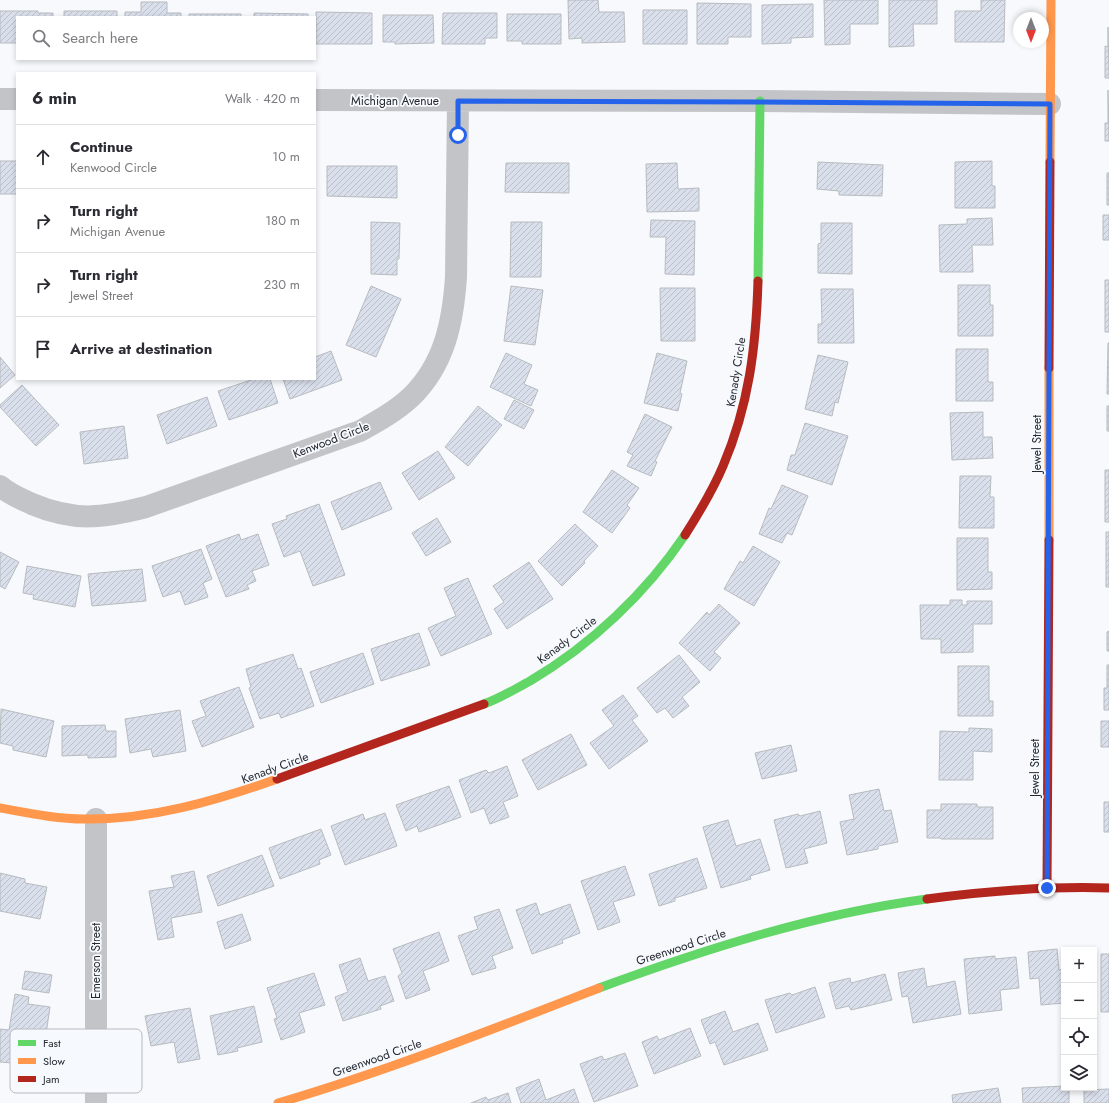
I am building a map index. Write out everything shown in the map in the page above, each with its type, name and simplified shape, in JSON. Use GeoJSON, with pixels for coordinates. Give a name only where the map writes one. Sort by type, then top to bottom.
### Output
{"type":"FeatureCollection","features":[{"type":"Feature","properties":{"kind":"street","name":"Jewel Street"},"geometry":{"type":"LineString","coordinates":[[1047,888],[1051,0]]}},
{"type":"Feature","properties":{"kind":"street"},"geometry":{"type":"LineString","coordinates":[[0,99],[16,99]]}},
{"type":"Feature","properties":{"kind":"street","name":"Michigan Avenue"},"geometry":{"type":"LineString","coordinates":[[316,100],[1050,104]]}},
{"type":"Feature","properties":{"kind":"street","name":"Kenwood Circle"},"geometry":{"type":"LineString","coordinates":[[0,486],[23,500],[50,512],[83,517],[98,517],[122,513],[146,507],[360,430],[388,415],[411,397],[428,376],[442,352],[450,328],[454,304],[456,277],[458,101]]}},
{"type":"Feature","properties":{"kind":"street","name":"Kenady Circle"},"geometry":{"type":"LineString","coordinates":[[0,808],[52,816],[96,819],[177,810],[241,793],[498,699],[536,678],[572,654],[613,620],[642,591],[691,527],[729,454],[742,412],[748,388],[757,309],[760,102]]}},
{"type":"Feature","properties":{"kind":"street","name":"Emerson Street"},"geometry":{"type":"LineString","coordinates":[[96,819],[96,1029]]}},
{"type":"Feature","properties":{"kind":"street","name":"Greenwood Circle"},"geometry":{"type":"LineString","coordinates":[[278,1103],[317,1092],[444,1047],[647,970],[718,946],[846,913],[906,902],[978,893],[1047,888],[1109,888]]}},
{"type":"Feature","properties":{"kind":"building"},"geometry":{"type":"Polygon","coordinates":[[[568,0],[598,0],[599,12],[624,12],[625,42],[582,43],[582,38],[569,39],[568,0]]]}},
{"type":"Feature","properties":{"kind":"building"},"geometry":{"type":"Polygon","coordinates":[[[824,0],[878,0],[878,24],[850,24],[850,44],[825,45],[824,0]]]}},
{"type":"Feature","properties":{"kind":"building"},"geometry":{"type":"Polygon","coordinates":[[[889,0],[937,0],[937,24],[913,24],[914,46],[889,47],[889,0]]]}},
{"type":"Feature","properties":{"kind":"building"},"geometry":{"type":"Polygon","coordinates":[[[981,0],[1005,0],[1004,42],[955,42],[955,11],[981,11],[981,0]]]}},
{"type":"Feature","properties":{"kind":"building"},"geometry":{"type":"Polygon","coordinates":[[[141,2],[167,2],[167,13],[181,13],[181,16],[125,16],[125,12],[141,12],[141,2]]]}},
{"type":"Feature","properties":{"kind":"building"},"geometry":{"type":"Polygon","coordinates":[[[697,3],[751,4],[751,37],[728,37],[728,44],[697,44],[697,3]]]}},
{"type":"Feature","properties":{"kind":"building"},"geometry":{"type":"Polygon","coordinates":[[[813,4],[813,37],[791,38],[791,43],[762,44],[762,5],[813,4]]]}},
{"type":"Feature","properties":{"kind":"building"},"geometry":{"type":"Polygon","coordinates":[[[643,10],[687,10],[687,44],[643,44],[643,10]]]}},
{"type":"Feature","properties":{"kind":"building"},"geometry":{"type":"Polygon","coordinates":[[[0,11],[38,11],[38,13],[53,13],[53,16],[16,16],[16,43],[0,43],[0,11]]]}},
{"type":"Feature","properties":{"kind":"building"},"geometry":{"type":"Polygon","coordinates":[[[64,11],[117,11],[117,16],[64,16],[64,11]]]}},
{"type":"Feature","properties":{"kind":"building"},"geometry":{"type":"Polygon","coordinates":[[[316,12],[372,13],[372,44],[316,44],[316,12]]]}},
{"type":"Feature","properties":{"kind":"building"},"geometry":{"type":"Polygon","coordinates":[[[254,13],[308,14],[308,16],[254,16],[254,13]]]}},
{"type":"Feature","properties":{"kind":"building"},"geometry":{"type":"Polygon","coordinates":[[[443,13],[497,13],[497,38],[485,38],[485,44],[442,44],[443,13]]]}},
{"type":"Feature","properties":{"kind":"building"},"geometry":{"type":"Polygon","coordinates":[[[189,14],[241,14],[241,16],[189,16],[189,14]]]}},
{"type":"Feature","properties":{"kind":"building"},"geometry":{"type":"Polygon","coordinates":[[[507,14],[561,14],[561,44],[522,44],[522,41],[507,41],[507,14]]]}},
{"type":"Feature","properties":{"kind":"building"},"geometry":{"type":"Polygon","coordinates":[[[383,15],[433,15],[434,43],[395,44],[395,42],[383,42],[383,15]]]}},
{"type":"Feature","properties":{"kind":"building"},"geometry":{"type":"Polygon","coordinates":[[[1108,27],[1109,78],[1105,78],[1105,46],[1108,47],[1108,27]]]}},
{"type":"Feature","properties":{"kind":"building"},"geometry":{"type":"Polygon","coordinates":[[[1108,90],[1109,141],[1105,141],[1105,123],[1108,123],[1108,90]]]}},
{"type":"Feature","properties":{"kind":"building"},"geometry":{"type":"Polygon","coordinates":[[[0,161],[16,161],[16,194],[0,194],[0,161]]]}},
{"type":"Feature","properties":{"kind":"building"},"geometry":{"type":"Polygon","coordinates":[[[992,161],[992,186],[995,186],[995,208],[955,208],[955,162],[992,161]]]}},
{"type":"Feature","properties":{"kind":"building"},"geometry":{"type":"Polygon","coordinates":[[[818,162],[883,165],[882,196],[839,195],[839,191],[817,189],[818,162]]]}},
{"type":"Feature","properties":{"kind":"building"},"geometry":{"type":"Polygon","coordinates":[[[506,163],[569,163],[569,193],[505,192],[506,163]]]}},
{"type":"Feature","properties":{"kind":"building"},"geometry":{"type":"Polygon","coordinates":[[[677,163],[678,189],[699,188],[699,211],[647,212],[646,164],[677,163]]]}},
{"type":"Feature","properties":{"kind":"building"},"geometry":{"type":"Polygon","coordinates":[[[327,166],[397,166],[397,198],[327,196],[327,166]]]}},
{"type":"Feature","properties":{"kind":"building"},"geometry":{"type":"Polygon","coordinates":[[[1107,173],[1109,173],[1109,205],[1107,205],[1107,173]]]}},
{"type":"Feature","properties":{"kind":"building"},"geometry":{"type":"Polygon","coordinates":[[[1103,215],[1109,215],[1109,240],[1103,240],[1103,215]]]}},
{"type":"Feature","properties":{"kind":"building"},"geometry":{"type":"Polygon","coordinates":[[[992,218],[993,245],[972,245],[973,272],[940,272],[939,225],[967,224],[967,219],[992,218]]]}},
{"type":"Feature","properties":{"kind":"building"},"geometry":{"type":"Polygon","coordinates":[[[651,220],[695,221],[694,275],[665,274],[666,237],[650,237],[651,220]]]}},
{"type":"Feature","properties":{"kind":"building"},"geometry":{"type":"Polygon","coordinates":[[[371,222],[400,223],[397,275],[371,274],[371,222]]]}},
{"type":"Feature","properties":{"kind":"building"},"geometry":{"type":"Polygon","coordinates":[[[511,222],[542,222],[541,277],[510,277],[511,222]]]}},
{"type":"Feature","properties":{"kind":"building"},"geometry":{"type":"Polygon","coordinates":[[[821,223],[852,223],[852,274],[818,273],[818,244],[821,243],[821,223]]]}},
{"type":"Feature","properties":{"kind":"building"},"geometry":{"type":"Polygon","coordinates":[[[1105,280],[1109,280],[1109,332],[1105,332],[1105,280]]]}},
{"type":"Feature","properties":{"kind":"building"},"geometry":{"type":"Polygon","coordinates":[[[958,285],[990,285],[990,305],[993,305],[993,336],[958,336],[958,285]]]}},
{"type":"Feature","properties":{"kind":"building"},"geometry":{"type":"Polygon","coordinates":[[[371,286],[401,299],[376,357],[346,345],[371,286]]]}},
{"type":"Feature","properties":{"kind":"building"},"geometry":{"type":"Polygon","coordinates":[[[511,286],[543,290],[535,345],[504,341],[511,286]]]}},
{"type":"Feature","properties":{"kind":"building"},"geometry":{"type":"Polygon","coordinates":[[[660,288],[695,288],[695,341],[661,341],[660,288]]]}},
{"type":"Feature","properties":{"kind":"building"},"geometry":{"type":"Polygon","coordinates":[[[821,289],[853,289],[854,343],[818,343],[818,324],[822,324],[821,289]]]}},
{"type":"Feature","properties":{"kind":"building"},"geometry":{"type":"Polygon","coordinates":[[[1108,343],[1109,394],[1107,394],[1108,343]]]}},
{"type":"Feature","properties":{"kind":"building"},"geometry":{"type":"Polygon","coordinates":[[[956,349],[988,349],[988,382],[993,382],[993,401],[956,401],[956,349]]]}},
{"type":"Feature","properties":{"kind":"building"},"geometry":{"type":"Polygon","coordinates":[[[331,351],[342,380],[290,399],[283,380],[316,380],[316,357],[331,351]]]}},
{"type":"Feature","properties":{"kind":"building"},"geometry":{"type":"Polygon","coordinates":[[[506,353],[532,365],[524,384],[538,390],[531,406],[490,387],[506,353]]]}},
{"type":"Feature","properties":{"kind":"building"},"geometry":{"type":"Polygon","coordinates":[[[657,353],[687,361],[680,393],[682,394],[678,411],[644,403],[657,353]]]}},
{"type":"Feature","properties":{"kind":"building"},"geometry":{"type":"Polygon","coordinates":[[[818,355],[848,362],[838,403],[835,402],[832,416],[805,409],[818,355]]]}},
{"type":"Feature","properties":{"kind":"building"},"geometry":{"type":"Polygon","coordinates":[[[0,357],[15,375],[0,388],[0,357]]]}},
{"type":"Feature","properties":{"kind":"building"},"geometry":{"type":"Polygon","coordinates":[[[251,380],[270,380],[278,403],[229,420],[218,391],[251,380]]]}},
{"type":"Feature","properties":{"kind":"building"},"geometry":{"type":"Polygon","coordinates":[[[22,385],[59,425],[36,446],[0,407],[0,405],[22,385]]]}},
{"type":"Feature","properties":{"kind":"building"},"geometry":{"type":"Polygon","coordinates":[[[207,397],[217,426],[167,444],[157,415],[207,397]]]}},
{"type":"Feature","properties":{"kind":"building"},"geometry":{"type":"Polygon","coordinates":[[[514,400],[534,410],[524,429],[504,419],[514,400]]]}},
{"type":"Feature","properties":{"kind":"building"},"geometry":{"type":"Polygon","coordinates":[[[478,406],[502,425],[468,466],[445,447],[478,406]]]}},
{"type":"Feature","properties":{"kind":"building"},"geometry":{"type":"Polygon","coordinates":[[[1107,406],[1109,406],[1109,431],[1107,431],[1107,406]]]}},
{"type":"Feature","properties":{"kind":"building"},"geometry":{"type":"Polygon","coordinates":[[[983,412],[983,437],[992,437],[993,458],[952,460],[950,413],[983,412]]]}},
{"type":"Feature","properties":{"kind":"building"},"geometry":{"type":"Polygon","coordinates":[[[645,414],[672,427],[655,461],[657,462],[651,476],[627,466],[633,455],[627,452],[645,414]]]}},
{"type":"Feature","properties":{"kind":"building"},"geometry":{"type":"Polygon","coordinates":[[[805,423],[848,436],[832,485],[787,470],[791,455],[795,455],[805,423]]]}},
{"type":"Feature","properties":{"kind":"building"},"geometry":{"type":"Polygon","coordinates":[[[124,426],[128,458],[84,464],[80,432],[124,426]]]}},
{"type":"Feature","properties":{"kind":"building"},"geometry":{"type":"Polygon","coordinates":[[[438,451],[455,478],[419,500],[402,473],[438,451]]]}},
{"type":"Feature","properties":{"kind":"building"},"geometry":{"type":"Polygon","coordinates":[[[612,470],[639,488],[627,505],[630,508],[612,533],[583,512],[612,470]]]}},
{"type":"Feature","properties":{"kind":"building"},"geometry":{"type":"Polygon","coordinates":[[[1105,470],[1109,470],[1109,522],[1105,522],[1105,470]]]}},
{"type":"Feature","properties":{"kind":"building"},"geometry":{"type":"Polygon","coordinates":[[[960,476],[991,476],[990,497],[994,497],[994,528],[959,528],[960,476]]]}},
{"type":"Feature","properties":{"kind":"building"},"geometry":{"type":"Polygon","coordinates":[[[380,482],[392,509],[342,530],[331,502],[380,482]]]}},
{"type":"Feature","properties":{"kind":"building"},"geometry":{"type":"Polygon","coordinates":[[[782,485],[808,496],[792,535],[787,533],[782,543],[759,534],[769,508],[771,509],[782,485]]]}},
{"type":"Feature","properties":{"kind":"building"},"geometry":{"type":"Polygon","coordinates":[[[319,504],[345,575],[313,586],[300,551],[284,557],[272,524],[287,519],[286,516],[319,504]]]}},
{"type":"Feature","properties":{"kind":"building"},"geometry":{"type":"Polygon","coordinates":[[[437,518],[451,542],[426,556],[412,533],[437,518]]]}},
{"type":"Feature","properties":{"kind":"building"},"geometry":{"type":"Polygon","coordinates":[[[575,524],[598,546],[584,561],[585,563],[562,586],[538,561],[575,524]]]}},
{"type":"Feature","properties":{"kind":"building"},"geometry":{"type":"Polygon","coordinates":[[[1106,532],[1109,532],[1109,587],[1106,587],[1106,532]]]}},
{"type":"Feature","properties":{"kind":"building"},"geometry":{"type":"Polygon","coordinates":[[[239,534],[241,540],[258,534],[269,565],[252,571],[256,581],[247,585],[249,589],[226,597],[206,546],[239,534]]]}},
{"type":"Feature","properties":{"kind":"building"},"geometry":{"type":"Polygon","coordinates":[[[957,538],[988,538],[988,572],[992,572],[992,589],[957,590],[957,538]]]}},
{"type":"Feature","properties":{"kind":"building"},"geometry":{"type":"Polygon","coordinates":[[[753,546],[780,562],[754,606],[724,589],[740,561],[743,563],[753,546]]]}},
{"type":"Feature","properties":{"kind":"building"},"geometry":{"type":"Polygon","coordinates":[[[201,549],[212,579],[203,583],[208,597],[185,605],[180,591],[163,597],[152,566],[201,549]]]}},
{"type":"Feature","properties":{"kind":"building"},"geometry":{"type":"Polygon","coordinates":[[[0,552],[19,562],[5,589],[0,586],[0,552]]]}},
{"type":"Feature","properties":{"kind":"building"},"geometry":{"type":"Polygon","coordinates":[[[529,562],[553,599],[507,629],[494,609],[504,602],[493,586],[529,562]]]}},
{"type":"Feature","properties":{"kind":"building"},"geometry":{"type":"Polygon","coordinates":[[[27,566],[81,576],[75,607],[33,599],[34,595],[23,593],[27,566]]]}},
{"type":"Feature","properties":{"kind":"building"},"geometry":{"type":"Polygon","coordinates":[[[142,569],[146,601],[92,606],[88,574],[142,569]]]}},
{"type":"Feature","properties":{"kind":"building"},"geometry":{"type":"Polygon","coordinates":[[[468,578],[492,634],[441,656],[428,628],[456,616],[444,588],[468,578]]]}},
{"type":"Feature","properties":{"kind":"building"},"geometry":{"type":"Polygon","coordinates":[[[950,600],[962,600],[962,605],[967,605],[967,601],[992,601],[992,624],[973,624],[973,652],[941,653],[941,639],[921,639],[920,605],[950,605],[950,600]]]}},
{"type":"Feature","properties":{"kind":"building"},"geometry":{"type":"Polygon","coordinates":[[[719,604],[740,623],[714,652],[721,658],[710,671],[679,643],[707,612],[709,615],[719,604]]]}},
{"type":"Feature","properties":{"kind":"building"},"geometry":{"type":"Polygon","coordinates":[[[1109,631],[1109,651],[1107,651],[1107,632],[1109,631]]]}},
{"type":"Feature","properties":{"kind":"building"},"geometry":{"type":"Polygon","coordinates":[[[419,633],[430,665],[381,681],[371,649],[419,633]]]}},
{"type":"Feature","properties":{"kind":"building"},"geometry":{"type":"Polygon","coordinates":[[[363,653],[374,684],[321,703],[310,672],[363,653]]]}},
{"type":"Feature","properties":{"kind":"building"},"geometry":{"type":"Polygon","coordinates":[[[293,654],[298,669],[301,668],[314,706],[281,718],[279,713],[260,719],[249,688],[251,687],[246,669],[293,654]]]}},
{"type":"Feature","properties":{"kind":"building"},"geometry":{"type":"Polygon","coordinates":[[[679,655],[700,682],[682,697],[689,706],[673,718],[665,708],[657,713],[637,688],[679,655]]]}},
{"type":"Feature","properties":{"kind":"building"},"geometry":{"type":"Polygon","coordinates":[[[1107,665],[1109,665],[1109,710],[1104,710],[1104,688],[1107,688],[1107,665]]]}},
{"type":"Feature","properties":{"kind":"building"},"geometry":{"type":"Polygon","coordinates":[[[958,666],[989,666],[989,701],[993,701],[993,716],[958,716],[958,666]]]}},
{"type":"Feature","properties":{"kind":"building"},"geometry":{"type":"Polygon","coordinates":[[[239,687],[254,727],[202,747],[192,721],[206,716],[200,701],[239,687]]]}},
{"type":"Feature","properties":{"kind":"building"},"geometry":{"type":"Polygon","coordinates":[[[623,695],[638,716],[632,720],[648,741],[609,769],[590,743],[614,726],[602,710],[623,695]]]}},
{"type":"Feature","properties":{"kind":"building"},"geometry":{"type":"Polygon","coordinates":[[[1,709],[54,721],[46,757],[13,750],[13,746],[0,743],[1,709]]]}},
{"type":"Feature","properties":{"kind":"building"},"geometry":{"type":"Polygon","coordinates":[[[180,710],[186,751],[153,757],[151,749],[130,753],[125,719],[180,710]]]}},
{"type":"Feature","properties":{"kind":"building"},"geometry":{"type":"Polygon","coordinates":[[[1101,721],[1109,721],[1109,747],[1101,747],[1101,721]]]}},
{"type":"Feature","properties":{"kind":"building"},"geometry":{"type":"Polygon","coordinates":[[[105,725],[106,731],[116,731],[116,757],[88,758],[88,755],[62,756],[62,726],[105,725]]]}},
{"type":"Feature","properties":{"kind":"building"},"geometry":{"type":"Polygon","coordinates":[[[969,728],[992,729],[992,752],[973,751],[973,780],[939,780],[940,731],[969,732],[969,728]]]}},
{"type":"Feature","properties":{"kind":"building"},"geometry":{"type":"Polygon","coordinates":[[[571,734],[587,765],[538,790],[522,760],[571,734]]]}},
{"type":"Feature","properties":{"kind":"building"},"geometry":{"type":"Polygon","coordinates":[[[791,745],[797,771],[762,779],[755,753],[791,745]]]}},
{"type":"Feature","properties":{"kind":"building"},"geometry":{"type":"Polygon","coordinates":[[[507,766],[518,796],[503,802],[509,817],[490,824],[484,808],[471,813],[459,780],[486,770],[489,773],[507,766]]]}},
{"type":"Feature","properties":{"kind":"building"},"geometry":{"type":"Polygon","coordinates":[[[449,786],[461,817],[419,832],[417,826],[406,831],[396,805],[449,786]]]}},
{"type":"Feature","properties":{"kind":"building"},"geometry":{"type":"Polygon","coordinates":[[[879,789],[884,811],[891,810],[898,842],[878,846],[878,849],[847,855],[840,822],[854,819],[849,795],[879,789]]]}},
{"type":"Feature","properties":{"kind":"building"},"geometry":{"type":"Polygon","coordinates":[[[1104,802],[1109,802],[1109,832],[1104,832],[1104,802]]]}},
{"type":"Feature","properties":{"kind":"building"},"geometry":{"type":"Polygon","coordinates":[[[941,804],[977,804],[977,807],[993,807],[993,839],[927,838],[927,810],[941,810],[941,804]]]}},
{"type":"Feature","properties":{"kind":"building"},"geometry":{"type":"Polygon","coordinates":[[[820,811],[827,843],[804,849],[808,863],[786,868],[774,820],[798,814],[800,816],[820,811]]]}},
{"type":"Feature","properties":{"kind":"building"},"geometry":{"type":"Polygon","coordinates":[[[385,813],[397,846],[345,865],[331,826],[363,814],[365,820],[385,813]]]}},
{"type":"Feature","properties":{"kind":"building"},"geometry":{"type":"Polygon","coordinates":[[[728,820],[736,846],[760,839],[770,870],[750,876],[751,879],[721,888],[703,827],[728,820]]]}},
{"type":"Feature","properties":{"kind":"building"},"geometry":{"type":"Polygon","coordinates":[[[321,829],[331,855],[319,860],[320,864],[280,879],[269,848],[321,829]]]}},
{"type":"Feature","properties":{"kind":"building"},"geometry":{"type":"Polygon","coordinates":[[[262,855],[274,886],[218,906],[207,876],[262,855]]]}},
{"type":"Feature","properties":{"kind":"building"},"geometry":{"type":"Polygon","coordinates":[[[697,858],[707,888],[675,898],[675,901],[659,906],[649,874],[697,858]]]}},
{"type":"Feature","properties":{"kind":"building"},"geometry":{"type":"Polygon","coordinates":[[[625,866],[635,895],[613,902],[620,922],[598,930],[581,881],[625,866]]]}},
{"type":"Feature","properties":{"kind":"building"},"geometry":{"type":"Polygon","coordinates":[[[194,871],[202,912],[171,918],[174,937],[158,940],[149,891],[174,887],[171,876],[194,871]]]}},
{"type":"Feature","properties":{"kind":"building"},"geometry":{"type":"Polygon","coordinates":[[[0,873],[25,879],[25,883],[47,887],[40,919],[0,911],[0,873]]]}},
{"type":"Feature","properties":{"kind":"building"},"geometry":{"type":"Polygon","coordinates":[[[536,903],[540,915],[570,904],[580,933],[562,940],[563,943],[532,954],[516,910],[536,903]]]}},
{"type":"Feature","properties":{"kind":"building"},"geometry":{"type":"Polygon","coordinates":[[[499,909],[513,948],[492,956],[496,968],[472,975],[458,936],[478,929],[474,917],[499,909]]]}},
{"type":"Feature","properties":{"kind":"building"},"geometry":{"type":"Polygon","coordinates":[[[242,914],[251,940],[225,949],[217,922],[242,914]]]}},
{"type":"Feature","properties":{"kind":"building"},"geometry":{"type":"Polygon","coordinates":[[[439,932],[449,961],[423,971],[430,990],[406,999],[398,976],[402,973],[393,949],[439,932]]]}},
{"type":"Feature","properties":{"kind":"building"},"geometry":{"type":"Polygon","coordinates":[[[1057,949],[1059,970],[1061,970],[1061,1003],[1041,1005],[1039,978],[1030,979],[1028,952],[1057,949]]]}},
{"type":"Feature","properties":{"kind":"building"},"geometry":{"type":"Polygon","coordinates":[[[1101,954],[1109,954],[1109,1012],[1101,1012],[1101,954]]]}},
{"type":"Feature","properties":{"kind":"building"},"geometry":{"type":"Polygon","coordinates":[[[995,956],[995,959],[1016,957],[1019,988],[1000,990],[1002,1010],[969,1014],[964,959],[995,956]]]}},
{"type":"Feature","properties":{"kind":"building"},"geometry":{"type":"Polygon","coordinates":[[[360,958],[368,981],[385,976],[394,1001],[380,1006],[381,1009],[343,1021],[335,997],[348,992],[339,965],[360,958]]]}},
{"type":"Feature","properties":{"kind":"building"},"geometry":{"type":"Polygon","coordinates":[[[924,968],[927,987],[955,981],[961,1014],[913,1023],[908,996],[902,997],[898,973],[924,968]]]}},
{"type":"Feature","properties":{"kind":"building"},"geometry":{"type":"Polygon","coordinates":[[[25,971],[52,975],[49,993],[22,989],[25,971]]]}},
{"type":"Feature","properties":{"kind":"building"},"geometry":{"type":"Polygon","coordinates":[[[314,973],[325,1005],[299,1013],[305,1032],[281,1040],[274,1019],[277,1018],[267,988],[314,973]]]}},
{"type":"Feature","properties":{"kind":"building"},"geometry":{"type":"Polygon","coordinates":[[[885,974],[892,1000],[851,1010],[849,1006],[836,1009],[829,983],[850,978],[851,983],[885,974]]]}},
{"type":"Feature","properties":{"kind":"building"},"geometry":{"type":"Polygon","coordinates":[[[815,987],[825,1017],[776,1033],[765,1000],[790,993],[792,995],[815,987]]]}},
{"type":"Feature","properties":{"kind":"building"},"geometry":{"type":"Polygon","coordinates":[[[15,994],[29,997],[28,1004],[50,1007],[47,1029],[10,1029],[10,1063],[0,1062],[0,1029],[9,1030],[15,994]]]}},
{"type":"Feature","properties":{"kind":"building"},"geometry":{"type":"Polygon","coordinates":[[[254,1006],[262,1042],[237,1048],[238,1051],[218,1055],[210,1016],[254,1006]]]}},
{"type":"Feature","properties":{"kind":"building"},"geometry":{"type":"Polygon","coordinates":[[[190,1008],[200,1059],[178,1063],[174,1042],[151,1046],[145,1016],[190,1008]]]}},
{"type":"Feature","properties":{"kind":"building"},"geometry":{"type":"Polygon","coordinates":[[[725,1011],[733,1032],[758,1023],[768,1050],[724,1065],[715,1042],[710,1044],[701,1020],[725,1011]]]}},
{"type":"Feature","properties":{"kind":"building"},"geometry":{"type":"Polygon","coordinates":[[[690,1028],[701,1056],[654,1074],[642,1042],[657,1036],[659,1040],[690,1028]]]}},
{"type":"Feature","properties":{"kind":"building"},"geometry":{"type":"Polygon","coordinates":[[[625,1053],[638,1086],[594,1102],[580,1064],[602,1056],[604,1060],[625,1053]]]}},
{"type":"Feature","properties":{"kind":"building"},"geometry":{"type":"Polygon","coordinates":[[[539,1079],[546,1100],[574,1089],[579,1103],[521,1103],[516,1088],[539,1079]]]}},
{"type":"Feature","properties":{"kind":"building"},"geometry":{"type":"Polygon","coordinates":[[[1061,1086],[1061,1091],[1069,1091],[1069,1103],[1023,1103],[1022,1088],[1061,1086]]]}},
{"type":"Feature","properties":{"kind":"building"},"geometry":{"type":"Polygon","coordinates":[[[998,1088],[1001,1103],[953,1103],[952,1095],[998,1088]]]}},
{"type":"Feature","properties":{"kind":"building"},"geometry":{"type":"Polygon","coordinates":[[[1097,1089],[1109,1089],[1109,1103],[1084,1103],[1084,1091],[1097,1091],[1097,1089]]]}},
{"type":"Feature","properties":{"kind":"building"},"geometry":{"type":"Polygon","coordinates":[[[508,1093],[511,1103],[471,1103],[486,1097],[488,1100],[508,1093]]]}},
{"type":"Feature","properties":{"kind":"traffic: fast"},"geometry":{"type":"LineString","coordinates":[[758,281],[760,101]]}},
{"type":"Feature","properties":{"kind":"traffic: fast"},"geometry":{"type":"LineString","coordinates":[[484,704],[530,681],[553,667],[596,634],[616,616],[653,577],[685,535]]}},
{"type":"Feature","properties":{"kind":"traffic: fast"},"geometry":{"type":"LineString","coordinates":[[599,988],[679,960],[761,934],[843,914],[927,899]]}},
{"type":"Feature","properties":{"kind":"traffic: slow"},"geometry":{"type":"LineString","coordinates":[[1050,162],[1051,0]]}},
{"type":"Feature","properties":{"kind":"traffic: slow"},"geometry":{"type":"LineString","coordinates":[[1049,368],[1049,540]]}},
{"type":"Feature","properties":{"kind":"traffic: slow"},"geometry":{"type":"LineString","coordinates":[[0,808],[74,819],[133,816],[158,813],[206,802],[277,779]]}},
{"type":"Feature","properties":{"kind":"traffic: slow"},"geometry":{"type":"LineString","coordinates":[[278,1103],[319,1091],[400,1063],[599,988]]}},
{"type":"Feature","properties":{"kind":"traffic: jam"},"geometry":{"type":"LineString","coordinates":[[1049,368],[1050,162]]}},
{"type":"Feature","properties":{"kind":"traffic: jam"},"geometry":{"type":"LineString","coordinates":[[685,535],[706,501],[719,475],[739,421],[750,375],[758,281]]}},
{"type":"Feature","properties":{"kind":"traffic: jam"},"geometry":{"type":"LineString","coordinates":[[1047,888],[1049,540]]}},
{"type":"Feature","properties":{"kind":"traffic: jam"},"geometry":{"type":"LineString","coordinates":[[277,779],[484,704]]}},
{"type":"Feature","properties":{"kind":"traffic: jam"},"geometry":{"type":"LineString","coordinates":[[927,899],[1018,890],[1109,888]]}},
{"type":"Feature","properties":{"kind":"route"},"geometry":{"type":"LineString","coordinates":[[458,135],[458,101],[1050,104],[1047,888]]}}]}
